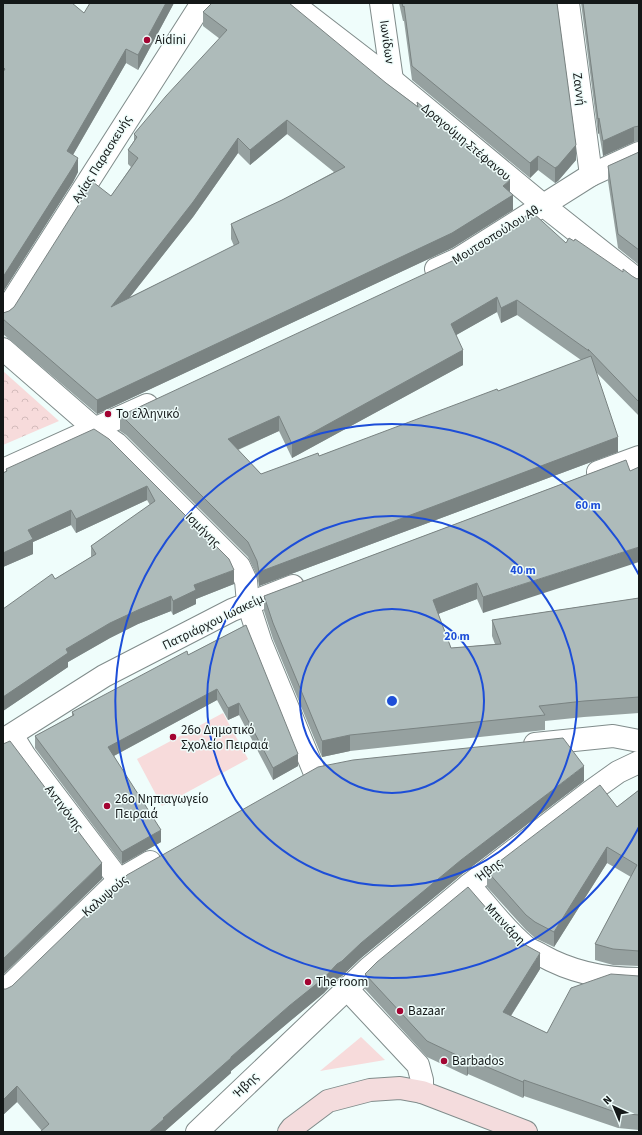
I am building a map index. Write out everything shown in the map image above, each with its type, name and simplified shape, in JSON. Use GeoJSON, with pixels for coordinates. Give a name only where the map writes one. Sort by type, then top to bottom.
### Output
{"type":"FeatureCollection","features":[{"type":"Feature","properties":{"kind":"main road"},"geometry":{"type":"LineString","coordinates":[[289,1132],[292,1128],[328,1101],[370,1090],[400,1088],[422,1092],[526,1132]]}},
{"type":"Feature","properties":{"kind":"street","name":"Αγίας Παρασκευής"},"geometry":{"type":"LineString","coordinates":[[3,316],[202,3]]}},
{"type":"Feature","properties":{"kind":"street","name":"Δραγούμη Στέφανου"},"geometry":{"type":"LineString","coordinates":[[292,3],[392,80],[543,205],[639,281]]}},
{"type":"Feature","properties":{"kind":"street","name":"Ιωνίδων"},"geometry":{"type":"LineString","coordinates":[[381,3],[392,80]]}},
{"type":"Feature","properties":{"kind":"street","name":"Ζαννή"},"geometry":{"type":"LineString","coordinates":[[568,3],[591,175]]}},
{"type":"Feature","properties":{"kind":"street","name":"Μουτσοπούλου Αθ."},"geometry":{"type":"LineString","coordinates":[[415,279],[458,259],[591,175],[639,153]]}},
{"type":"Feature","properties":{"kind":"street","name":"Ισμήνης"},"geometry":{"type":"LineString","coordinates":[[3,349],[94,430],[117,444],[239,566],[246,581],[248,603],[261,643],[314,771]]}},
{"type":"Feature","properties":{"kind":"street"},"geometry":{"type":"LineString","coordinates":[[3,470],[166,396]]}},
{"type":"Feature","properties":{"kind":"street"},"geometry":{"type":"LineString","coordinates":[[580,479],[639,456]]}},
{"type":"Feature","properties":{"kind":"street","name":"Πατριάρχου Ιωακείμ"},"geometry":{"type":"LineString","coordinates":[[7,737],[104,676],[232,610],[314,578]]}},
{"type":"Feature","properties":{"kind":"street"},"geometry":{"type":"LineString","coordinates":[[518,746],[613,736],[639,741]]}},
{"type":"Feature","properties":{"kind":"street","name":"Αντιγόνης"},"geometry":{"type":"LineString","coordinates":[[7,737],[25,756],[119,880]]}},
{"type":"Feature","properties":{"kind":"street","name":"Ήβης"},"geometry":{"type":"LineString","coordinates":[[197,1132],[346,988],[369,968],[469,885],[590,792],[618,772],[639,762]]}},
{"type":"Feature","properties":{"kind":"street"},"geometry":{"type":"LineString","coordinates":[[294,782],[314,771],[337,766]]}},
{"type":"Feature","properties":{"kind":"street","name":"Καλυψούς"},"geometry":{"type":"LineString","coordinates":[[3,992],[119,880],[166,854]]}},
{"type":"Feature","properties":{"kind":"street","name":"Μπινιάρη"},"geometry":{"type":"LineString","coordinates":[[469,885],[502,923],[526,946],[555,963],[584,973],[623,979],[639,979]]}},
{"type":"Feature","properties":{"kind":"street"},"geometry":{"type":"LineString","coordinates":[[346,988],[418,1065],[422,1080],[422,1092]]}},
{"type":"Feature","properties":{"kind":"green space"},"geometry":{"type":"Polygon","coordinates":[[[3,371],[59,421],[3,445],[3,371]]]}},
{"type":"Feature","properties":{"kind":"green space"},"geometry":{"type":"Polygon","coordinates":[[[223,713],[248,759],[162,806],[137,759],[223,713]]]}},
{"type":"Feature","properties":{"kind":"green space"},"geometry":{"type":"Polygon","coordinates":[[[361,1037],[385,1060],[320,1071],[361,1037]]]}},
{"type":"Feature","properties":{"kind":"building"},"geometry":{"type":"Polygon","coordinates":[[[3,3],[72,3],[84,13],[90,3],[166,3],[138,55],[126,49],[67,151],[78,158],[3,277],[3,72],[5,69],[3,67],[3,3]]]}},
{"type":"Feature","properties":{"kind":"building"},"geometry":{"type":"Polygon","coordinates":[[[212,3],[289,3],[386,83],[418,107],[417,102],[510,180],[503,186],[513,195],[452,233],[97,400],[3,319],[3,313],[14,307],[93,182],[111,196],[138,158],[128,150],[137,137],[134,134],[166,96],[227,30],[203,12],[212,3]],[[287,120],[250,150],[238,138],[193,202],[111,307],[239,243],[231,224],[282,200],[345,167],[287,120]]]}},
{"type":"Feature","properties":{"kind":"building"},"geometry":{"type":"Polygon","coordinates":[[[402,3],[557,3],[576,145],[558,166],[555,168],[538,156],[530,163],[412,66],[404,6],[403,7],[402,3]]]}},
{"type":"Feature","properties":{"kind":"building"},"geometry":{"type":"Polygon","coordinates":[[[583,3],[639,3],[639,126],[603,141],[599,118],[598,119],[583,3]]]}},
{"type":"Feature","properties":{"kind":"building"},"geometry":{"type":"Polygon","coordinates":[[[639,152],[639,250],[618,234],[608,166],[639,152]]]}},
{"type":"Feature","properties":{"kind":"building"},"geometry":{"type":"Polygon","coordinates":[[[532,212],[566,243],[569,238],[574,241],[575,239],[623,272],[623,269],[637,279],[639,278],[639,402],[588,349],[589,351],[517,300],[501,308],[497,297],[451,324],[463,350],[292,444],[279,416],[228,439],[261,474],[318,453],[319,456],[497,389],[498,391],[591,356],[618,437],[259,572],[257,561],[248,542],[126,420],[120,416],[463,256],[532,212]]]}},
{"type":"Feature","properties":{"kind":"building"},"geometry":{"type":"Polygon","coordinates":[[[94,429],[109,439],[229,559],[234,570],[194,585],[196,590],[173,601],[171,596],[110,623],[66,649],[68,653],[3,697],[3,609],[52,574],[55,579],[96,554],[91,546],[155,501],[147,486],[76,519],[71,510],[28,530],[33,539],[3,553],[3,473],[7,471],[6,469],[94,429]]]}},
{"type":"Feature","properties":{"kind":"building"},"geometry":{"type":"Polygon","coordinates":[[[626,460],[630,471],[639,467],[639,547],[483,597],[477,583],[433,600],[451,648],[501,644],[492,620],[639,598],[639,697],[539,706],[545,715],[350,735],[322,741],[273,623],[264,596],[626,460]]]}},
{"type":"Feature","properties":{"kind":"building"},"geometry":{"type":"Polygon","coordinates":[[[246,625],[298,754],[273,768],[239,703],[228,708],[217,689],[108,747],[161,830],[122,852],[35,736],[74,715],[72,712],[187,651],[188,655],[246,625]]]}},
{"type":"Feature","properties":{"kind":"building"},"geometry":{"type":"Polygon","coordinates":[[[563,738],[584,766],[461,860],[361,943],[337,964],[324,978],[289,1006],[231,1057],[149,1132],[40,1132],[49,1124],[17,1086],[3,1100],[3,989],[12,986],[127,875],[318,767],[353,760],[563,738]]]}},
{"type":"Feature","properties":{"kind":"building"},"geometry":{"type":"Polygon","coordinates":[[[10,741],[102,863],[3,959],[3,744],[10,741]]]}},
{"type":"Feature","properties":{"kind":"building"},"geometry":{"type":"Polygon","coordinates":[[[600,785],[617,807],[639,790],[639,951],[613,949],[595,944],[637,865],[607,847],[554,932],[535,922],[526,915],[487,871],[600,785]]]}},
{"type":"Feature","properties":{"kind":"building"},"geometry":{"type":"Polygon","coordinates":[[[468,887],[509,933],[520,942],[540,953],[503,1012],[547,1033],[571,988],[611,974],[639,976],[639,1115],[618,1113],[524,1080],[523,1082],[468,1059],[467,1060],[427,1041],[365,974],[377,962],[468,887]]]}},
{"type":"Feature","properties":{"kind":"place","name":"Aidini"},"geometry":{"type":"Point","coordinates":[147,40]}},
{"type":"Feature","properties":{"kind":"place","name":"Το ελληνικό"},"geometry":{"type":"Point","coordinates":[108,414]}},
{"type":"Feature","properties":{"kind":"place","name":"26ο Δημοτικό Σχολείο Πειραιά"},"geometry":{"type":"Point","coordinates":[173,737]}},
{"type":"Feature","properties":{"kind":"place","name":"26ο Νηπιαγωγείο Πειραιά"},"geometry":{"type":"Point","coordinates":[107,806]}},
{"type":"Feature","properties":{"kind":"place","name":"The room"},"geometry":{"type":"Point","coordinates":[308,982]}},
{"type":"Feature","properties":{"kind":"place","name":"Bazaar"},"geometry":{"type":"Point","coordinates":[400,1011]}},
{"type":"Feature","properties":{"kind":"place","name":"Barbados"},"geometry":{"type":"Point","coordinates":[444,1061]}}]}
